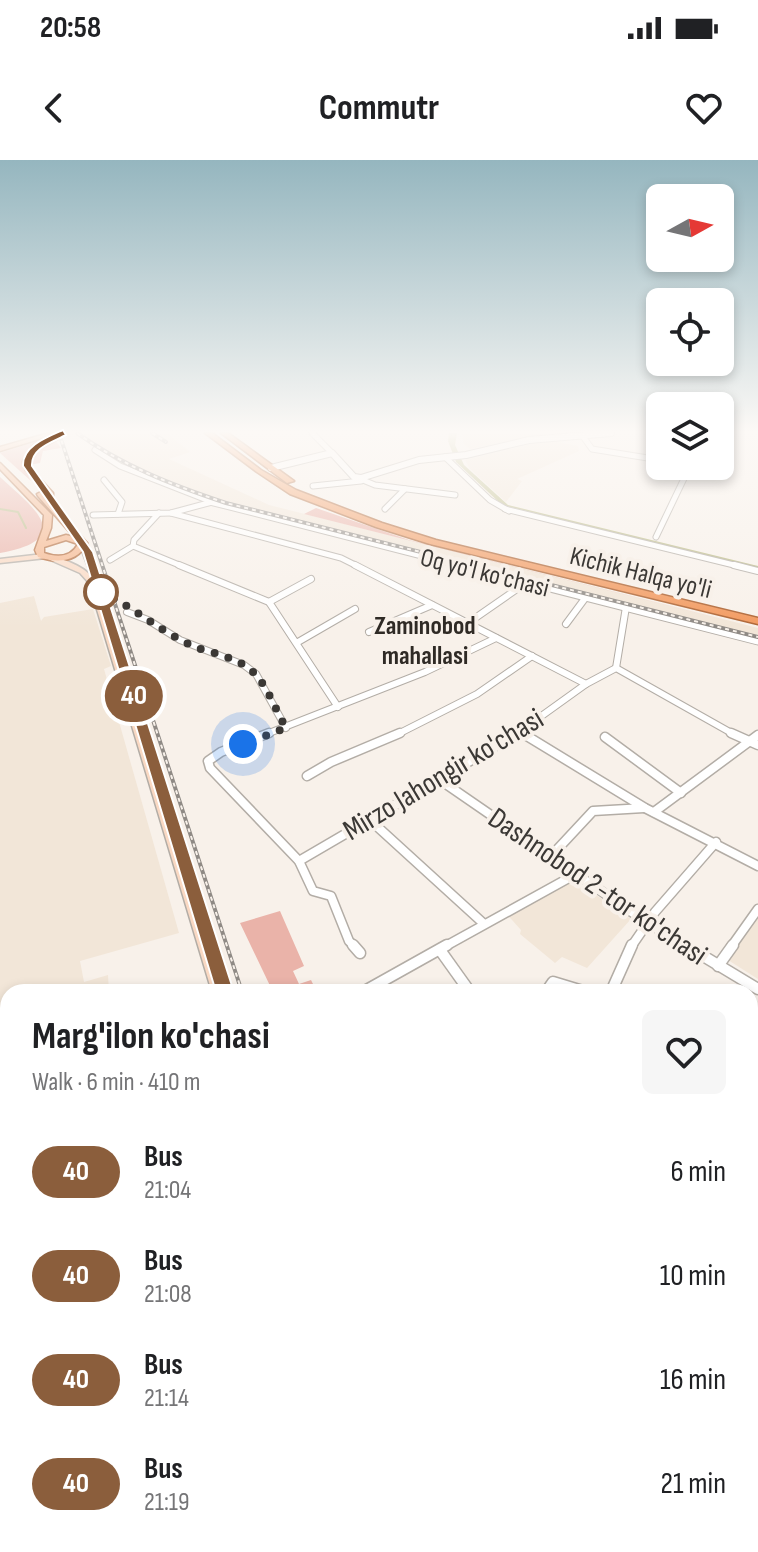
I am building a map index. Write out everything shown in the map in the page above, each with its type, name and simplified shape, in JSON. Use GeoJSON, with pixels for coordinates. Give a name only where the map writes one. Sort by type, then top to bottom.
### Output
{"type":"FeatureCollection","features":[{"type":"Feature","properties":{"kind":"highway","name":"Kichik Halqa yo'li"},"geometry":{"type":"LineString","coordinates":[[309,498],[405,534],[758,621]]}},
{"type":"Feature","properties":{"kind":"highway","name":"Kichik Halqa yo'li"},"geometry":{"type":"LineString","coordinates":[[325,498],[417,530],[758,613]]}},
{"type":"Feature","properties":{"kind":"main road"},"geometry":{"type":"LineString","coordinates":[[32,498],[48,515],[39,552],[83,571],[93,583],[216,984]]}},
{"type":"Feature","properties":{"kind":"main road"},"geometry":{"type":"LineString","coordinates":[[45,498],[67,521]]}},
{"type":"Feature","properties":{"kind":"main road"},"geometry":{"type":"LineString","coordinates":[[52,498],[83,543],[98,581],[223,984]]}},
{"type":"Feature","properties":{"kind":"main road"},"geometry":{"type":"LineString","coordinates":[[0,555],[66,537],[83,543]]}},
{"type":"Feature","properties":{"kind":"main road"},"geometry":{"type":"LineString","coordinates":[[0,561],[32,555],[72,555],[80,550],[83,543]]}},
{"type":"Feature","properties":{"kind":"street"},"geometry":{"type":"LineString","coordinates":[[118,514],[122,502],[119,498]]}},
{"type":"Feature","properties":{"kind":"street"},"geometry":{"type":"LineString","coordinates":[[202,498],[212,502]]}},
{"type":"Feature","properties":{"kind":"street"},"geometry":{"type":"LineString","coordinates":[[385,509],[396,498]]}},
{"type":"Feature","properties":{"kind":"street"},"geometry":{"type":"LineString","coordinates":[[488,498],[522,518]]}},
{"type":"Feature","properties":{"kind":"street"},"geometry":{"type":"LineString","coordinates":[[656,537],[675,498]]}},
{"type":"Feature","properties":{"kind":"street"},"geometry":{"type":"LineString","coordinates":[[171,513],[212,502]]}},
{"type":"Feature","properties":{"kind":"street","name":"Oq yo'l ko'chasi"},"geometry":{"type":"LineString","coordinates":[[212,502],[758,641]]}},
{"type":"Feature","properties":{"kind":"street"},"geometry":{"type":"LineString","coordinates":[[505,509],[758,571]]}},
{"type":"Feature","properties":{"kind":"street"},"geometry":{"type":"LineString","coordinates":[[110,560],[133,546],[134,540],[159,513]]}},
{"type":"Feature","properties":{"kind":"street"},"geometry":{"type":"LineString","coordinates":[[93,515],[171,513],[341,558],[586,684]]}},
{"type":"Feature","properties":{"kind":"street"},"geometry":{"type":"LineString","coordinates":[[133,546],[269,602],[338,707]]}},
{"type":"Feature","properties":{"kind":"street"},"geometry":{"type":"LineString","coordinates":[[269,602],[311,579]]}},
{"type":"Feature","properties":{"kind":"street"},"geometry":{"type":"LineString","coordinates":[[468,623],[527,582]]}},
{"type":"Feature","properties":{"kind":"street"},"geometry":{"type":"LineString","coordinates":[[566,624],[586,597]]}},
{"type":"Feature","properties":{"kind":"street"},"geometry":{"type":"LineString","coordinates":[[369,632],[432,605]]}},
{"type":"Feature","properties":{"kind":"street"},"geometry":{"type":"LineString","coordinates":[[626,607],[616,668],[754,744]]}},
{"type":"Feature","properties":{"kind":"street"},"geometry":{"type":"LineString","coordinates":[[128,609],[180,640],[244,665],[256,674],[286,728]]}},
{"type":"Feature","properties":{"kind":"street"},"geometry":{"type":"LineString","coordinates":[[298,642],[355,609]]}},
{"type":"Feature","properties":{"kind":"street"},"geometry":{"type":"LineString","coordinates":[[360,953],[349,941],[331,896],[313,891],[299,861],[209,766],[210,758],[425,672],[496,638]]}},
{"type":"Feature","properties":{"kind":"street"},"geometry":{"type":"LineString","coordinates":[[307,776],[326,762],[397,735],[514,672],[532,656]]}},
{"type":"Feature","properties":{"kind":"street","name":"Mirzo Jahongir ko'chasi"},"geometry":{"type":"LineString","coordinates":[[299,861],[520,732],[586,684],[616,668]]}},
{"type":"Feature","properties":{"kind":"street"},"geometry":{"type":"LineString","coordinates":[[520,732],[650,810],[758,866]]}},
{"type":"Feature","properties":{"kind":"street"},"geometry":{"type":"LineString","coordinates":[[552,855],[593,811],[650,810],[754,744],[758,735]]}},
{"type":"Feature","properties":{"kind":"street"},"geometry":{"type":"LineString","coordinates":[[605,737],[681,793]]}},
{"type":"Feature","properties":{"kind":"street","name":"Dashnobod 2-tor ko'chasi"},"geometry":{"type":"LineString","coordinates":[[440,780],[646,922],[749,984]]}},
{"type":"Feature","properties":{"kind":"street"},"geometry":{"type":"LineString","coordinates":[[370,820],[483,923]]}},
{"type":"Feature","properties":{"kind":"street"},"geometry":{"type":"LineString","coordinates":[[614,984],[624,954],[646,922],[716,842]]}},
{"type":"Feature","properties":{"kind":"street"},"geometry":{"type":"LineString","coordinates":[[378,984],[576,874]]}},
{"type":"Feature","properties":{"kind":"street"},"geometry":{"type":"LineString","coordinates":[[718,966],[758,909]]}},
{"type":"Feature","properties":{"kind":"street"},"geometry":{"type":"LineString","coordinates":[[440,950],[467,984]]}},
{"type":"Feature","properties":{"kind":"shaded area"},"geometry":{"type":"Polygon","coordinates":[[[0,498],[23,498],[42,521],[43,531],[37,540],[24,547],[0,553],[0,498]]]}},
{"type":"Feature","properties":{"kind":"shaded area"},"geometry":{"type":"Polygon","coordinates":[[[208,498],[254,498],[269,505],[758,628],[758,638],[208,498]]]}},
{"type":"Feature","properties":{"kind":"shaded area"},"geometry":{"type":"Polygon","coordinates":[[[494,498],[500,498],[508,505],[758,566],[758,569],[502,505],[494,498]]]}},
{"type":"Feature","properties":{"kind":"shaded area"},"geometry":{"type":"Polygon","coordinates":[[[316,508],[409,540],[758,628],[304,514],[316,508]]]}},
{"type":"Feature","properties":{"kind":"shaded area"},"geometry":{"type":"Polygon","coordinates":[[[34,596],[41,621],[44,617],[93,609],[111,666],[104,669],[179,933],[80,961],[84,982],[108,975],[109,984],[0,984],[0,603],[34,596]]]}},
{"type":"Feature","properties":{"kind":"shaded area"},"geometry":{"type":"Polygon","coordinates":[[[570,877],[631,919],[587,968],[562,957],[555,963],[520,934],[521,930],[504,911],[570,877]]]}},
{"type":"Feature","properties":{"kind":"shaded area"},"geometry":{"type":"Polygon","coordinates":[[[280,911],[304,966],[293,971],[299,984],[269,984],[240,923],[280,911]]]}},
{"type":"Feature","properties":{"kind":"shaded area"},"geometry":{"type":"Polygon","coordinates":[[[758,914],[758,979],[728,960],[758,914]]]}},
{"type":"Feature","properties":{"kind":"waterway"},"geometry":{"type":"LineString","coordinates":[[0,509],[18,512],[26,528]]}},
{"type":"Feature","properties":{"kind":"railway"},"geometry":{"type":"LineString","coordinates":[[80,498],[239,984]]}},
{"type":"Feature","properties":{"kind":"railway"},"geometry":{"type":"LineString","coordinates":[[212,498],[758,637]]}},
{"type":"Feature","properties":{"kind":"bus line","name":"40"},"geometry":{"type":"LineString","coordinates":[[51,498],[88,552],[223,984]]}},
{"type":"Feature","properties":{"kind":"district","name":"Zaminobod mahallasi"},"geometry":{"type":"Point","coordinates":[425,640]}},
{"type":"Feature","properties":{"kind":"route"},"geometry":{"type":"LineString","coordinates":[[101,592],[126,603],[133,612],[180,640],[244,665],[256,674],[286,728],[243,744]]}}]}
